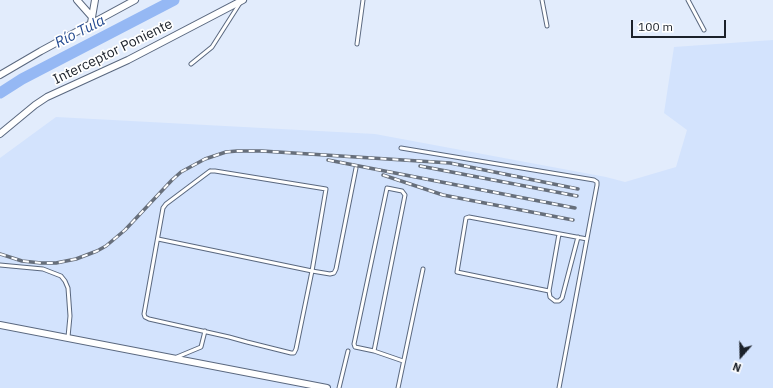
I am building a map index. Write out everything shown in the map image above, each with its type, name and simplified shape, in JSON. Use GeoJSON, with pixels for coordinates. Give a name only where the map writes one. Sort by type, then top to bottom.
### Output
{"type":"FeatureCollection","features":[{"type":"Feature","properties":{"kind":"street"},"geometry":{"type":"LineString","coordinates":[[77,0],[92,20]]}},
{"type":"Feature","properties":{"kind":"street"},"geometry":{"type":"LineString","coordinates":[[92,20],[95,0]]}},
{"type":"Feature","properties":{"kind":"street"},"geometry":{"type":"LineString","coordinates":[[0,75],[92,20],[135,0]]}},
{"type":"Feature","properties":{"kind":"street","name":"Interceptor Poniente"},"geometry":{"type":"LineString","coordinates":[[0,134],[47,97],[128,60],[242,1]]}},
{"type":"Feature","properties":{"kind":"street"},"geometry":{"type":"LineString","coordinates":[[0,325],[327,388]]}},
{"type":"Feature","properties":{"kind":"lane"},"geometry":{"type":"LineString","coordinates":[[357,44],[363,0]]}},
{"type":"Feature","properties":{"kind":"lane"},"geometry":{"type":"LineString","coordinates":[[542,0],[547,26]]}},
{"type":"Feature","properties":{"kind":"lane"},"geometry":{"type":"LineString","coordinates":[[688,0],[704,30]]}},
{"type":"Feature","properties":{"kind":"lane"},"geometry":{"type":"LineString","coordinates":[[191,64],[212,47],[242,1]]}},
{"type":"Feature","properties":{"kind":"lane"},"geometry":{"type":"LineString","coordinates":[[401,148],[594,180],[597,182],[598,185],[559,388]]}},
{"type":"Feature","properties":{"kind":"lane"},"geometry":{"type":"LineString","coordinates":[[158,239],[330,274],[336,269],[356,168]]}},
{"type":"Feature","properties":{"kind":"lane"},"geometry":{"type":"LineString","coordinates":[[212,170],[324,188],[326,190],[312,271],[294,353],[149,319],[145,317],[144,314],[164,206],[212,170]]}},
{"type":"Feature","properties":{"kind":"lane"},"geometry":{"type":"LineString","coordinates":[[374,351],[405,195],[402,191],[389,188],[386,189],[354,344],[355,347],[374,351],[403,361]]}},
{"type":"Feature","properties":{"kind":"lane"},"geometry":{"type":"LineString","coordinates":[[549,291],[458,272],[461,244],[467,217],[587,239]]}},
{"type":"Feature","properties":{"kind":"lane"},"geometry":{"type":"LineString","coordinates":[[559,234],[549,291],[552,299],[559,301],[562,298],[578,237]]}},
{"type":"Feature","properties":{"kind":"lane"},"geometry":{"type":"LineString","coordinates":[[0,265],[44,269],[61,276],[68,288],[70,316],[68,338]]}},
{"type":"Feature","properties":{"kind":"lane"},"geometry":{"type":"LineString","coordinates":[[398,388],[423,269]]}},
{"type":"Feature","properties":{"kind":"lane"},"geometry":{"type":"LineString","coordinates":[[174,358],[201,347],[205,331]]}},
{"type":"Feature","properties":{"kind":"lane"},"geometry":{"type":"LineString","coordinates":[[339,388],[348,351]]}},
{"type":"Feature","properties":{"kind":"shaded area"},"geometry":{"type":"Polygon","coordinates":[[[773,40],[773,388],[0,388],[0,158],[56,117],[375,134],[606,177],[625,182],[676,167],[687,130],[664,113],[674,47],[773,40]]]}},
{"type":"Feature","properties":{"kind":"waterway","name":"Río Tula"},"geometry":{"type":"LineString","coordinates":[[0,93],[22,79],[174,0]]}},
{"type":"Feature","properties":{"kind":"railway"},"geometry":{"type":"LineString","coordinates":[[0,254],[22,261],[56,263],[76,259],[97,251],[106,246],[125,230],[181,172],[205,159],[226,152],[262,151],[450,163],[578,189]]}},
{"type":"Feature","properties":{"kind":"railway"},"geometry":{"type":"LineString","coordinates":[[328,160],[575,208]]}},
{"type":"Feature","properties":{"kind":"railway"},"geometry":{"type":"LineString","coordinates":[[420,166],[577,196]]}},
{"type":"Feature","properties":{"kind":"railway"},"geometry":{"type":"LineString","coordinates":[[383,175],[443,195],[573,220]]}}]}
